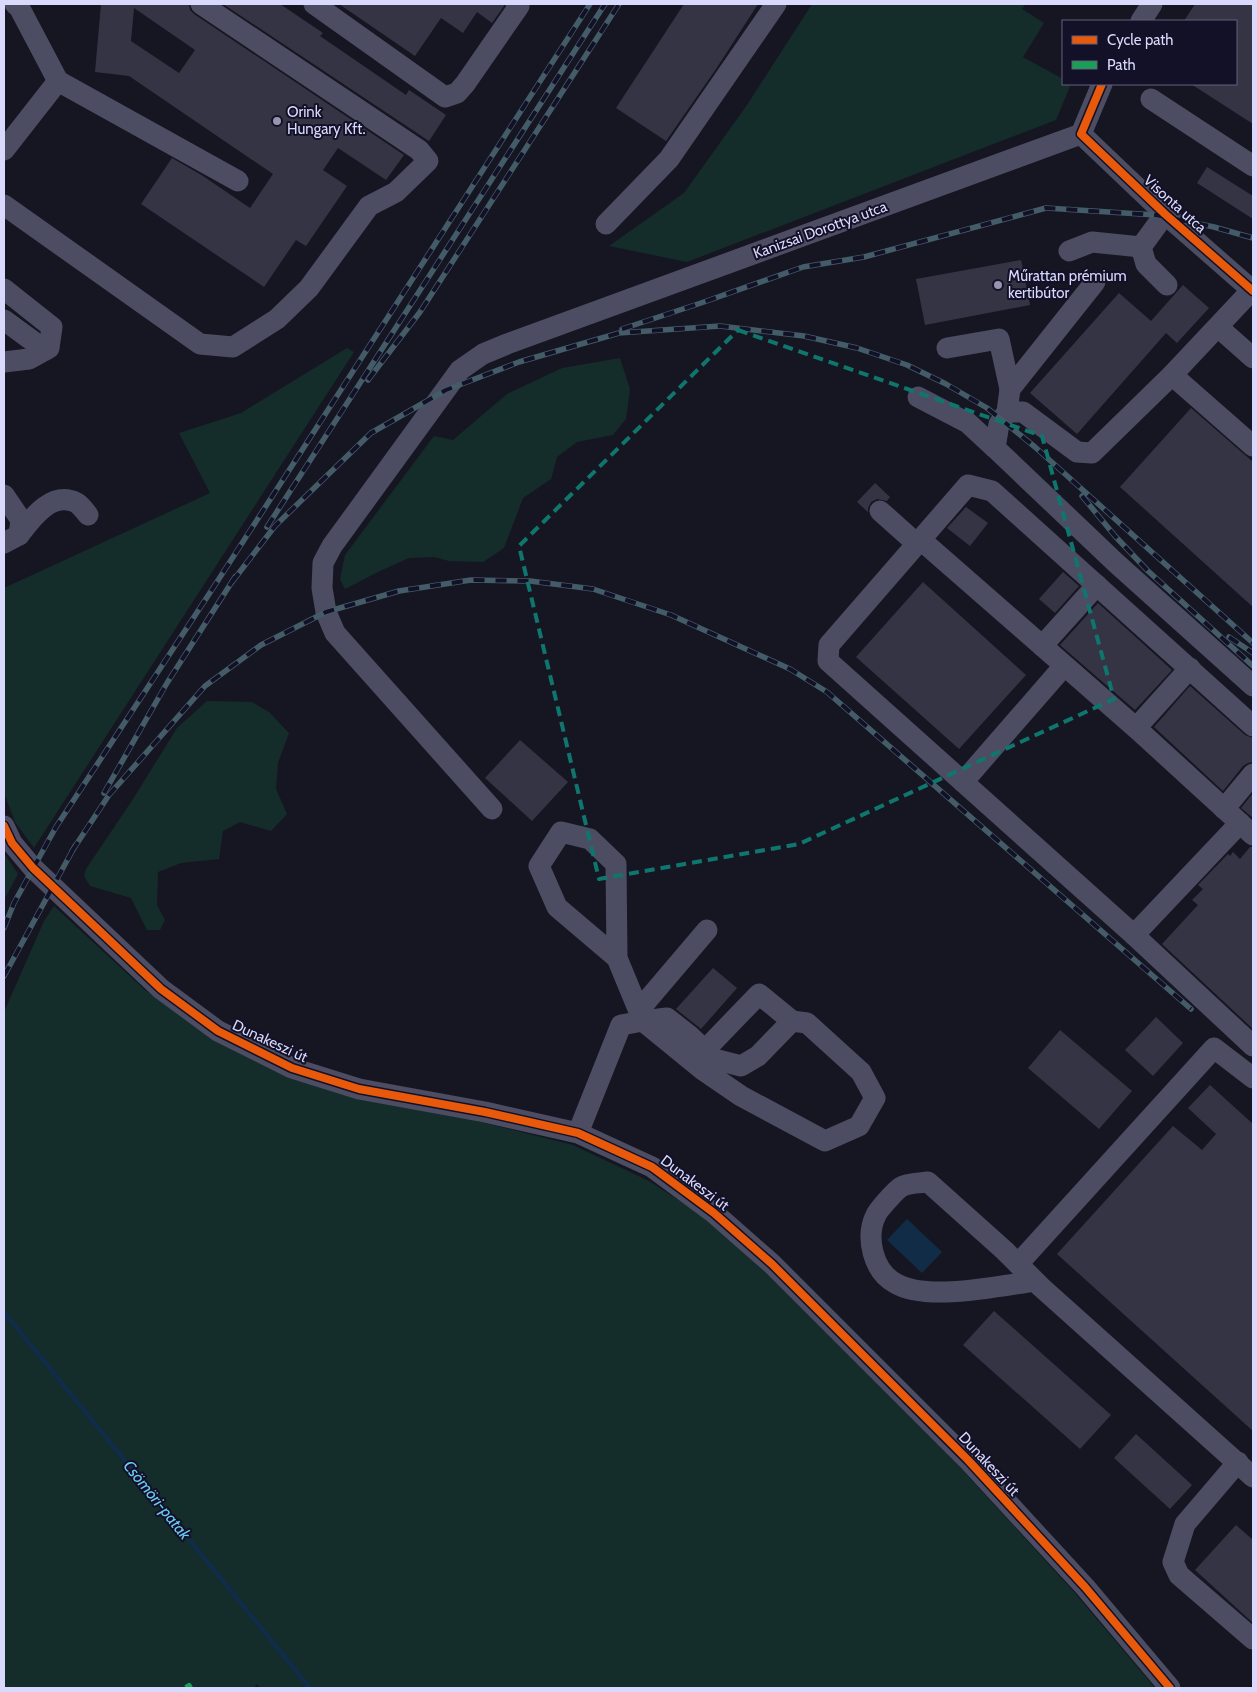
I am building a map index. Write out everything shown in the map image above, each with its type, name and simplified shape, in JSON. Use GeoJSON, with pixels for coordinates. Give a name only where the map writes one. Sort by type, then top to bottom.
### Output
{"type":"FeatureCollection","features":[{"type":"Feature","properties":{"kind":"street"},"geometry":{"type":"LineString","coordinates":[[15,4],[19,7],[58,80],[238,181]]}},
{"type":"Feature","properties":{"kind":"street"},"geometry":{"type":"LineString","coordinates":[[4,205],[200,344],[232,347],[277,319],[309,288],[369,206],[396,192],[428,161],[419,150],[201,4]]}},
{"type":"Feature","properties":{"kind":"street"},"geometry":{"type":"LineString","coordinates":[[314,4],[445,97],[457,93],[465,84],[520,6],[516,4]]}},
{"type":"Feature","properties":{"kind":"street"},"geometry":{"type":"LineString","coordinates":[[606,224],[669,159],[776,4]]}},
{"type":"Feature","properties":{"kind":"street"},"geometry":{"type":"LineString","coordinates":[[1142,20],[1152,4]]}},
{"type":"Feature","properties":{"kind":"street"},"geometry":{"type":"LineString","coordinates":[[4,150],[58,80]]}},
{"type":"Feature","properties":{"kind":"street"},"geometry":{"type":"LineString","coordinates":[[1081,134],[1102,85]]}},
{"type":"Feature","properties":{"kind":"street"},"geometry":{"type":"LineString","coordinates":[[1151,99],[1253,166]]}},
{"type":"Feature","properties":{"kind":"street","name":"Visonta utca"},"geometry":{"type":"LineString","coordinates":[[1081,134],[1165,214],[1253,291]]}},
{"type":"Feature","properties":{"kind":"street","name":"Kanizsai Dorottya utca"},"geometry":{"type":"LineString","coordinates":[[492,810],[335,634],[326,612],[322,588],[323,563],[332,546],[460,370],[483,354],[507,344],[1081,134]]}},
{"type":"Feature","properties":{"kind":"street"},"geometry":{"type":"LineString","coordinates":[[1165,214],[1142,247],[1146,264],[1167,286]]}},
{"type":"Feature","properties":{"kind":"street"},"geometry":{"type":"LineString","coordinates":[[1070,251],[1092,242],[1142,247]]}},
{"type":"Feature","properties":{"kind":"street"},"geometry":{"type":"LineString","coordinates":[[1010,389],[1095,282]]}},
{"type":"Feature","properties":{"kind":"street"},"geometry":{"type":"LineString","coordinates":[[4,289],[52,327],[49,348],[29,359],[6,360]]}},
{"type":"Feature","properties":{"kind":"street"},"geometry":{"type":"LineString","coordinates":[[1007,412],[1022,412],[1077,452],[1092,453],[1253,291]]}},
{"type":"Feature","properties":{"kind":"street"},"geometry":{"type":"LineString","coordinates":[[4,320],[45,350]]}},
{"type":"Feature","properties":{"kind":"street"},"geometry":{"type":"LineString","coordinates":[[1218,326],[1253,358]]}},
{"type":"Feature","properties":{"kind":"street"},"geometry":{"type":"LineString","coordinates":[[947,348],[999,339],[1010,389],[1007,412],[999,424],[995,448]]}},
{"type":"Feature","properties":{"kind":"street"},"geometry":{"type":"LineString","coordinates":[[1172,374],[1253,446]]}},
{"type":"Feature","properties":{"kind":"street"},"geometry":{"type":"LineString","coordinates":[[918,397],[968,424],[1116,563],[1253,686]]}},
{"type":"Feature","properties":{"kind":"street"},"geometry":{"type":"LineString","coordinates":[[1253,726],[992,490],[968,485],[829,645],[828,662],[1134,936],[1253,1046]]}},
{"type":"Feature","properties":{"kind":"street"},"geometry":{"type":"LineString","coordinates":[[4,495],[21,520],[11,539]]}},
{"type":"Feature","properties":{"kind":"street"},"geometry":{"type":"LineString","coordinates":[[11,539],[34,515],[49,503],[64,500],[78,503],[88,515]]}},
{"type":"Feature","properties":{"kind":"street"},"geometry":{"type":"LineString","coordinates":[[880,511],[1042,646],[1247,829],[1134,936]]}},
{"type":"Feature","properties":{"kind":"street"},"geometry":{"type":"LineString","coordinates":[[1042,646],[1097,584]]}},
{"type":"Feature","properties":{"kind":"street"},"geometry":{"type":"LineString","coordinates":[[963,782],[1064,666]]}},
{"type":"Feature","properties":{"kind":"street"},"geometry":{"type":"LineString","coordinates":[[1136,728],[1190,668]]}},
{"type":"Feature","properties":{"kind":"street"},"geometry":{"type":"LineString","coordinates":[[1224,809],[1253,774]]}},
{"type":"Feature","properties":{"kind":"street","name":"Dunakeszi út"},"geometry":{"type":"LineString","coordinates":[[4,826],[12,842],[28,862],[52,886],[168,994],[218,1032],[292,1068],[360,1089],[485,1112],[578,1133],[652,1167],[714,1213],[772,1264],[968,1460],[1085,1587],[1170,1688]]}},
{"type":"Feature","properties":{"kind":"street"},"geometry":{"type":"LineString","coordinates":[[617,958],[557,907],[553,899],[539,866],[561,832],[590,839],[616,864],[617,958],[641,1015],[703,1070],[741,1096],[825,1141],[858,1126],[875,1098],[861,1072],[806,1023],[792,1022],[759,994],[705,1050]]}},
{"type":"Feature","properties":{"kind":"street"},"geometry":{"type":"LineString","coordinates":[[578,1133],[621,1025],[641,1015],[707,930]]}},
{"type":"Feature","properties":{"kind":"street"},"geometry":{"type":"LineString","coordinates":[[641,1015],[666,1018],[690,1036],[714,1060],[741,1066],[758,1056],[792,1022]]}},
{"type":"Feature","properties":{"kind":"street"},"geometry":{"type":"LineString","coordinates":[[1018,1264],[1214,1048],[1253,1078]]}},
{"type":"Feature","properties":{"kind":"street"},"geometry":{"type":"LineString","coordinates":[[1035,1281],[954,1291],[918,1291],[894,1283],[879,1267],[870,1243],[876,1215],[902,1186],[928,1182],[1253,1477]]}},
{"type":"Feature","properties":{"kind":"street"},"geometry":{"type":"LineString","coordinates":[[1238,1462],[1185,1524],[1173,1562],[1179,1575],[1253,1639]]}},
{"type":"Feature","properties":{"kind":"highlighted area"},"geometry":{"type":"Polygon","coordinates":[[[738,330],[1042,436],[1114,699],[799,844],[599,879],[519,546],[738,330]]]}},
{"type":"Feature","properties":{"kind":"green space"},"geometry":{"type":"Polygon","coordinates":[[[812,4],[1026,4],[1022,9],[1044,23],[1023,57],[1062,78],[1062,85],[1071,85],[1056,120],[687,262],[609,246],[684,193],[747,105],[812,4]]]}},
{"type":"Feature","properties":{"kind":"green space"},"geometry":{"type":"Polygon","coordinates":[[[347,348],[354,352],[34,848],[15,822],[4,793],[4,588],[210,493],[179,433],[241,413],[347,348]]]}},
{"type":"Feature","properties":{"kind":"green space"},"geometry":{"type":"Polygon","coordinates":[[[620,358],[630,389],[626,419],[613,435],[577,442],[557,457],[551,479],[523,498],[504,548],[483,562],[449,561],[434,557],[409,558],[345,589],[340,579],[345,555],[434,436],[453,440],[507,394],[562,368],[620,358]]]}},
{"type":"Feature","properties":{"kind":"green space"},"geometry":{"type":"Polygon","coordinates":[[[207,701],[252,702],[269,712],[289,733],[278,763],[276,789],[287,814],[271,831],[240,822],[223,831],[219,859],[181,863],[158,872],[157,905],[165,920],[160,930],[147,930],[131,898],[90,886],[84,876],[86,869],[133,799],[177,728],[207,701]]]}},
{"type":"Feature","properties":{"kind":"green space"},"geometry":{"type":"Polygon","coordinates":[[[4,853],[18,874],[4,900],[4,853]]]}},
{"type":"Feature","properties":{"kind":"green space"},"geometry":{"type":"Polygon","coordinates":[[[54,906],[145,990],[214,1039],[481,1122],[573,1145],[649,1181],[712,1222],[767,1274],[958,1465],[1074,1592],[1155,1688],[261,1688],[256,1684],[255,1688],[4,1688],[4,1012],[44,921],[54,906]]]}},
{"type":"Feature","properties":{"kind":"water"},"geometry":{"type":"Polygon","coordinates":[[[907,1219],[942,1252],[922,1273],[887,1240],[907,1219]]]}},
{"type":"Feature","properties":{"kind":"building"},"geometry":{"type":"Polygon","coordinates":[[[101,4],[189,4],[190,10],[194,14],[404,155],[386,180],[338,148],[323,170],[347,186],[306,246],[296,240],[264,287],[141,204],[172,158],[203,176],[250,208],[273,174],[129,76],[95,72],[101,4]],[[134,8],[131,41],[179,73],[195,50],[134,8]]]}},
{"type":"Feature","properties":{"kind":"building"},"geometry":{"type":"Polygon","coordinates":[[[223,4],[280,4],[323,33],[320,36],[406,95],[409,90],[446,115],[429,141],[223,4]]]}},
{"type":"Feature","properties":{"kind":"building"},"geometry":{"type":"Polygon","coordinates":[[[339,4],[504,4],[504,6],[492,23],[477,12],[463,33],[441,18],[415,56],[339,4]]]}},
{"type":"Feature","properties":{"kind":"building"},"geometry":{"type":"Polygon","coordinates":[[[684,4],[758,4],[666,141],[616,108],[684,4]]]}},
{"type":"Feature","properties":{"kind":"building"},"geometry":{"type":"Polygon","coordinates":[[[1195,4],[1253,4],[1253,124],[1193,85],[1237,85],[1237,20],[1185,20],[1195,4]]]}},
{"type":"Feature","properties":{"kind":"building"},"geometry":{"type":"Polygon","coordinates":[[[1207,167],[1253,196],[1253,219],[1197,183],[1207,167]]]}},
{"type":"Feature","properties":{"kind":"building"},"geometry":{"type":"Polygon","coordinates":[[[1021,260],[1030,305],[925,325],[916,279],[1021,260]]]}},
{"type":"Feature","properties":{"kind":"building"},"geometry":{"type":"Polygon","coordinates":[[[1183,285],[1209,308],[1177,343],[1166,333],[1077,434],[1030,393],[1119,293],[1151,321],[1183,285]]]}},
{"type":"Feature","properties":{"kind":"building"},"geometry":{"type":"Polygon","coordinates":[[[1191,408],[1253,462],[1253,607],[1120,487],[1191,408]]]}},
{"type":"Feature","properties":{"kind":"building"},"geometry":{"type":"Polygon","coordinates":[[[875,483],[890,497],[887,501],[877,499],[871,502],[868,512],[857,502],[875,483]]]}},
{"type":"Feature","properties":{"kind":"building"},"geometry":{"type":"Polygon","coordinates":[[[966,507],[988,523],[970,546],[947,528],[966,507]]]}},
{"type":"Feature","properties":{"kind":"building"},"geometry":{"type":"Polygon","coordinates":[[[1063,572],[1079,586],[1055,613],[1039,599],[1063,572]]]}},
{"type":"Feature","properties":{"kind":"building"},"geometry":{"type":"Polygon","coordinates":[[[923,582],[1026,675],[959,749],[856,657],[923,582]]]}},
{"type":"Feature","properties":{"kind":"building"},"geometry":{"type":"Polygon","coordinates":[[[1098,603],[1172,670],[1135,710],[1060,645],[1098,603]]]}},
{"type":"Feature","properties":{"kind":"building"},"geometry":{"type":"Polygon","coordinates":[[[1190,686],[1245,735],[1253,738],[1253,762],[1243,766],[1223,791],[1154,727],[1190,686]]]}},
{"type":"Feature","properties":{"kind":"building"},"geometry":{"type":"Polygon","coordinates":[[[520,740],[568,782],[532,821],[485,778],[520,740]]]}},
{"type":"Feature","properties":{"kind":"building"},"geometry":{"type":"Polygon","coordinates":[[[1253,793],[1253,818],[1241,808],[1253,793]]]}},
{"type":"Feature","properties":{"kind":"building"},"geometry":{"type":"Polygon","coordinates":[[[1250,847],[1253,847],[1253,1029],[1162,944],[1198,905],[1192,900],[1203,889],[1198,885],[1228,854],[1230,856],[1233,852],[1240,859],[1250,847]]]}},
{"type":"Feature","properties":{"kind":"building"},"geometry":{"type":"Polygon","coordinates":[[[713,968],[737,988],[701,1029],[676,1009],[713,968]]]}},
{"type":"Feature","properties":{"kind":"building"},"geometry":{"type":"Polygon","coordinates":[[[1156,1017],[1183,1043],[1153,1076],[1125,1050],[1156,1017]]]}},
{"type":"Feature","properties":{"kind":"building"},"geometry":{"type":"Polygon","coordinates":[[[1060,1030],[1132,1091],[1099,1129],[1028,1068],[1060,1030]]]}},
{"type":"Feature","properties":{"kind":"building"},"geometry":{"type":"Polygon","coordinates":[[[1210,1085],[1253,1124],[1253,1431],[1057,1254],[1173,1126],[1202,1150],[1216,1134],[1188,1108],[1210,1085]]]}},
{"type":"Feature","properties":{"kind":"building"},"geometry":{"type":"Polygon","coordinates":[[[994,1311],[1111,1415],[1080,1449],[963,1345],[994,1311]]]}},
{"type":"Feature","properties":{"kind":"building"},"geometry":{"type":"Polygon","coordinates":[[[1136,1434],[1192,1485],[1170,1509],[1114,1458],[1136,1434]]]}},
{"type":"Feature","properties":{"kind":"building"},"geometry":{"type":"Polygon","coordinates":[[[1236,1525],[1253,1540],[1253,1623],[1195,1570],[1236,1525]]]}},
{"type":"Feature","properties":{"kind":"waterway","name":"Csömöri-patak"},"geometry":{"type":"LineString","coordinates":[[4,1312],[310,1688]]}},
{"type":"Feature","properties":{"kind":"railway"},"geometry":{"type":"LineString","coordinates":[[4,928],[14,903],[56,827],[215,585],[590,4]]}},
{"type":"Feature","properties":{"kind":"railway"},"geometry":{"type":"LineString","coordinates":[[267,527],[605,4]]}},
{"type":"Feature","properties":{"kind":"railway"},"geometry":{"type":"LineString","coordinates":[[368,380],[420,312],[619,4]]}},
{"type":"Feature","properties":{"kind":"railway"},"geometry":{"type":"LineString","coordinates":[[622,329],[803,267],[864,257],[1046,208],[1156,215],[1214,227],[1253,238]]}},
{"type":"Feature","properties":{"kind":"railway"},"geometry":{"type":"LineString","coordinates":[[232,582],[275,526],[371,433],[446,390],[519,362],[619,333],[720,326],[804,336],[857,348],[907,365],[946,384],[987,408],[1035,447],[1253,643]]}},
{"type":"Feature","properties":{"kind":"railway"},"geometry":{"type":"LineString","coordinates":[[1082,496],[1115,536],[1148,571],[1253,666]]}},
{"type":"Feature","properties":{"kind":"railway"},"geometry":{"type":"LineString","coordinates":[[104,793],[167,683],[235,577]]}},
{"type":"Feature","properties":{"kind":"railway"},"geometry":{"type":"LineString","coordinates":[[72,851],[109,795],[205,686],[261,645],[326,612],[399,591],[471,580],[530,581],[593,589],[671,615],[790,669],[827,692],[1191,1009]]}},
{"type":"Feature","properties":{"kind":"railway"},"geometry":{"type":"LineString","coordinates":[[1229,637],[1253,653]]}},
{"type":"Feature","properties":{"kind":"railway"},"geometry":{"type":"LineString","coordinates":[[4,976],[75,846]]}},
{"type":"Feature","properties":{"kind":"marked path"},"geometry":{"type":"LineString","coordinates":[[186,1688],[189,1686],[190,1688]]}},
{"type":"Feature","properties":{"kind":"cycle path"},"geometry":{"type":"LineString","coordinates":[[1102,85],[1081,134],[1165,214],[1253,291]]}},
{"type":"Feature","properties":{"kind":"cycle path"},"geometry":{"type":"LineString","coordinates":[[4,826],[12,843],[33,868],[161,989],[218,1031],[292,1068],[359,1089],[485,1112],[578,1133],[652,1167],[714,1213],[772,1264],[968,1460],[1085,1587],[1170,1688]]}},
{"type":"Feature","properties":{"kind":"place","name":"Orink Hungary Kft."},"geometry":{"type":"Point","coordinates":[277,121]}},
{"type":"Feature","properties":{"kind":"place","name":"Műrattan prémium kertibútor"},"geometry":{"type":"Point","coordinates":[998,285]}}]}
